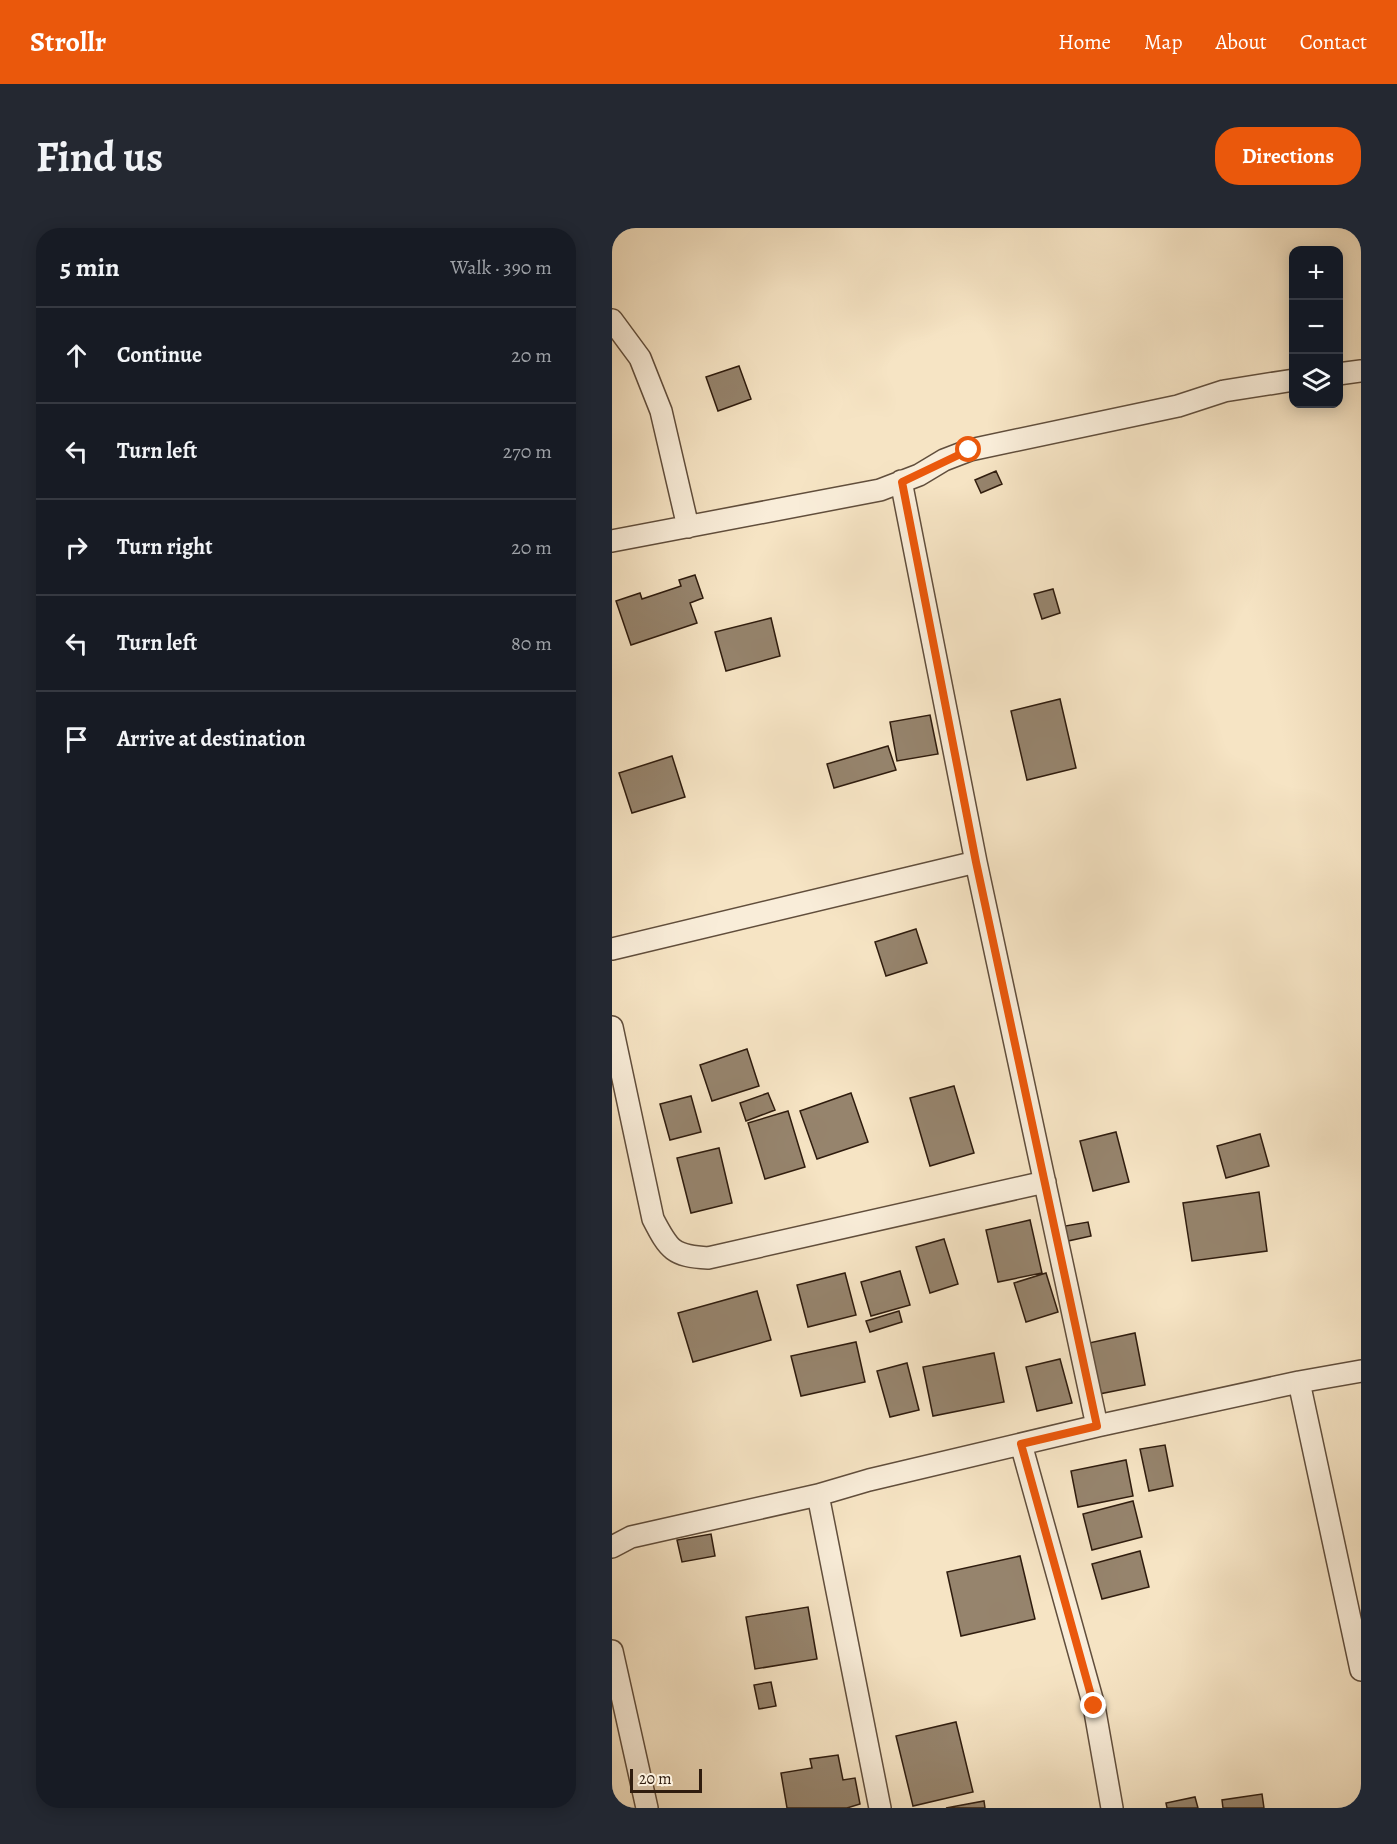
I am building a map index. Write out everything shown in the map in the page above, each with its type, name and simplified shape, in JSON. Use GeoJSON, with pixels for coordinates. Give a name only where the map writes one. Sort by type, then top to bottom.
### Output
{"type":"FeatureCollection","features":[{"type":"Feature","properties":{"kind":"street"},"geometry":{"type":"LineString","coordinates":[[612,320],[640,358],[661,411],[688,526]]}},
{"type":"Feature","properties":{"kind":"street"},"geometry":{"type":"LineString","coordinates":[[1343,373],[1361,371]]}},
{"type":"Feature","properties":{"kind":"street"},"geometry":{"type":"LineString","coordinates":[[612,541],[880,490],[969,450],[1178,406],[1224,391],[1289,381]]}},
{"type":"Feature","properties":{"kind":"street"},"geometry":{"type":"LineString","coordinates":[[902,482],[976,862],[1097,1426]]}},
{"type":"Feature","properties":{"kind":"street"},"geometry":{"type":"LineString","coordinates":[[612,949],[976,862]]}},
{"type":"Feature","properties":{"kind":"street"},"geometry":{"type":"LineString","coordinates":[[612,1027],[653,1219],[666,1245],[686,1257],[708,1258],[1045,1182]]}},
{"type":"Feature","properties":{"kind":"street"},"geometry":{"type":"LineString","coordinates":[[612,1547],[631,1537],[818,1495],[1097,1426],[1299,1382],[1361,1371]]}},
{"type":"Feature","properties":{"kind":"street"},"geometry":{"type":"LineString","coordinates":[[1299,1382],[1361,1670]]}},
{"type":"Feature","properties":{"kind":"street"},"geometry":{"type":"LineString","coordinates":[[1021,1444],[1094,1706],[1112,1808]]}},
{"type":"Feature","properties":{"kind":"street"},"geometry":{"type":"LineString","coordinates":[[818,1495],[880,1808]]}},
{"type":"Feature","properties":{"kind":"street"},"geometry":{"type":"LineString","coordinates":[[612,1651],[646,1808]]}},
{"type":"Feature","properties":{"kind":"building"},"geometry":{"type":"Polygon","coordinates":[[[739,366],[751,399],[718,411],[706,377],[739,366]]]}},
{"type":"Feature","properties":{"kind":"building"},"geometry":{"type":"Polygon","coordinates":[[[996,471],[1002,484],[981,493],[975,480],[996,471]]]}},
{"type":"Feature","properties":{"kind":"building"},"geometry":{"type":"Polygon","coordinates":[[[695,575],[703,598],[690,603],[697,623],[631,645],[616,601],[640,593],[642,599],[681,586],[679,580],[695,575]]]}},
{"type":"Feature","properties":{"kind":"building"},"geometry":{"type":"Polygon","coordinates":[[[1053,589],[1060,613],[1042,619],[1034,594],[1053,589]]]}},
{"type":"Feature","properties":{"kind":"building"},"geometry":{"type":"Polygon","coordinates":[[[771,618],[780,656],[726,671],[715,632],[771,618]]]}},
{"type":"Feature","properties":{"kind":"building"},"geometry":{"type":"Polygon","coordinates":[[[1060,699],[1076,768],[1027,780],[1011,711],[1060,699]]]}},
{"type":"Feature","properties":{"kind":"building"},"geometry":{"type":"Polygon","coordinates":[[[930,715],[938,754],[897,761],[890,722],[930,715]]]}},
{"type":"Feature","properties":{"kind":"building"},"geometry":{"type":"Polygon","coordinates":[[[888,746],[896,770],[834,788],[827,764],[888,746]]]}},
{"type":"Feature","properties":{"kind":"building"},"geometry":{"type":"Polygon","coordinates":[[[672,756],[685,797],[632,813],[619,773],[672,756]]]}},
{"type":"Feature","properties":{"kind":"building"},"geometry":{"type":"Polygon","coordinates":[[[916,929],[927,963],[886,976],[875,942],[916,929]]]}},
{"type":"Feature","properties":{"kind":"building"},"geometry":{"type":"Polygon","coordinates":[[[747,1049],[759,1086],[712,1101],[700,1065],[747,1049]]]}},
{"type":"Feature","properties":{"kind":"building"},"geometry":{"type":"Polygon","coordinates":[[[954,1086],[974,1153],[930,1166],[910,1098],[954,1086]]]}},
{"type":"Feature","properties":{"kind":"building"},"geometry":{"type":"Polygon","coordinates":[[[768,1093],[775,1110],[746,1121],[740,1103],[768,1093]]]}},
{"type":"Feature","properties":{"kind":"building"},"geometry":{"type":"Polygon","coordinates":[[[851,1093],[868,1142],[817,1159],[800,1111],[851,1093]]]}},
{"type":"Feature","properties":{"kind":"building"},"geometry":{"type":"Polygon","coordinates":[[[691,1096],[701,1132],[670,1140],[660,1104],[691,1096]]]}},
{"type":"Feature","properties":{"kind":"building"},"geometry":{"type":"Polygon","coordinates":[[[788,1111],[805,1167],[765,1179],[748,1123],[788,1111]]]}},
{"type":"Feature","properties":{"kind":"building"},"geometry":{"type":"Polygon","coordinates":[[[1116,1132],[1129,1182],[1093,1191],[1080,1141],[1116,1132]]]}},
{"type":"Feature","properties":{"kind":"building"},"geometry":{"type":"Polygon","coordinates":[[[1260,1134],[1269,1166],[1226,1178],[1217,1146],[1260,1134]]]}},
{"type":"Feature","properties":{"kind":"building"},"geometry":{"type":"Polygon","coordinates":[[[719,1148],[732,1203],[691,1213],[677,1158],[719,1148]]]}},
{"type":"Feature","properties":{"kind":"building"},"geometry":{"type":"Polygon","coordinates":[[[1259,1192],[1267,1251],[1192,1261],[1183,1203],[1259,1192]]]}},
{"type":"Feature","properties":{"kind":"building"},"geometry":{"type":"Polygon","coordinates":[[[1030,1220],[1042,1273],[998,1282],[986,1230],[1030,1220]]]}},
{"type":"Feature","properties":{"kind":"building"},"geometry":{"type":"Polygon","coordinates":[[[1088,1222],[1091,1236],[1068,1241],[1065,1226],[1088,1222]]]}},
{"type":"Feature","properties":{"kind":"building"},"geometry":{"type":"Polygon","coordinates":[[[944,1239],[958,1284],[930,1293],[916,1247],[944,1239]]]}},
{"type":"Feature","properties":{"kind":"building"},"geometry":{"type":"Polygon","coordinates":[[[900,1271],[910,1305],[871,1316],[861,1282],[900,1271]]]}},
{"type":"Feature","properties":{"kind":"building"},"geometry":{"type":"Polygon","coordinates":[[[845,1273],[856,1315],[808,1327],[797,1285],[845,1273]]]}},
{"type":"Feature","properties":{"kind":"building"},"geometry":{"type":"Polygon","coordinates":[[[1046,1273],[1058,1312],[1026,1322],[1014,1283],[1046,1273]]]}},
{"type":"Feature","properties":{"kind":"building"},"geometry":{"type":"Polygon","coordinates":[[[757,1291],[771,1340],[693,1362],[678,1313],[757,1291]]]}},
{"type":"Feature","properties":{"kind":"building"},"geometry":{"type":"Polygon","coordinates":[[[899,1311],[902,1322],[870,1332],[866,1321],[899,1311]]]}},
{"type":"Feature","properties":{"kind":"building"},"geometry":{"type":"Polygon","coordinates":[[[1135,1333],[1145,1385],[1099,1394],[1089,1343],[1135,1333]]]}},
{"type":"Feature","properties":{"kind":"building"},"geometry":{"type":"Polygon","coordinates":[[[856,1342],[865,1382],[801,1396],[791,1356],[856,1342]]]}},
{"type":"Feature","properties":{"kind":"building"},"geometry":{"type":"Polygon","coordinates":[[[994,1353],[1004,1402],[933,1416],[923,1367],[994,1353]]]}},
{"type":"Feature","properties":{"kind":"building"},"geometry":{"type":"Polygon","coordinates":[[[1060,1359],[1072,1403],[1037,1411],[1026,1367],[1060,1359]]]}},
{"type":"Feature","properties":{"kind":"building"},"geometry":{"type":"Polygon","coordinates":[[[907,1363],[919,1410],[890,1417],[877,1371],[907,1363]]]}},
{"type":"Feature","properties":{"kind":"building"},"geometry":{"type":"Polygon","coordinates":[[[1165,1445],[1173,1486],[1149,1491],[1140,1449],[1165,1445]]]}},
{"type":"Feature","properties":{"kind":"building"},"geometry":{"type":"Polygon","coordinates":[[[1126,1460],[1133,1496],[1078,1507],[1071,1471],[1126,1460]]]}},
{"type":"Feature","properties":{"kind":"building"},"geometry":{"type":"Polygon","coordinates":[[[1133,1501],[1142,1537],[1092,1550],[1083,1514],[1133,1501]]]}},
{"type":"Feature","properties":{"kind":"building"},"geometry":{"type":"Polygon","coordinates":[[[711,1534],[715,1556],[682,1562],[677,1540],[711,1534]]]}},
{"type":"Feature","properties":{"kind":"building"},"geometry":{"type":"Polygon","coordinates":[[[1140,1551],[1149,1587],[1102,1599],[1092,1564],[1140,1551]]]}},
{"type":"Feature","properties":{"kind":"building"},"geometry":{"type":"Polygon","coordinates":[[[1020,1556],[1035,1619],[961,1636],[947,1572],[1020,1556]]]}},
{"type":"Feature","properties":{"kind":"building"},"geometry":{"type":"Polygon","coordinates":[[[808,1607],[817,1659],[755,1669],[746,1617],[808,1607]]]}},
{"type":"Feature","properties":{"kind":"building"},"geometry":{"type":"Polygon","coordinates":[[[771,1682],[776,1706],[759,1709],[754,1685],[771,1682]]]}},
{"type":"Feature","properties":{"kind":"building"},"geometry":{"type":"Polygon","coordinates":[[[956,1722],[973,1792],[913,1806],[896,1736],[956,1722]]]}},
{"type":"Feature","properties":{"kind":"building"},"geometry":{"type":"Polygon","coordinates":[[[838,1755],[843,1780],[855,1778],[860,1804],[847,1808],[787,1808],[781,1773],[812,1768],[810,1759],[838,1755]]]}},
{"type":"Feature","properties":{"kind":"building"},"geometry":{"type":"Polygon","coordinates":[[[1262,1794],[1264,1808],[1223,1808],[1222,1800],[1262,1794]]]}},
{"type":"Feature","properties":{"kind":"building"},"geometry":{"type":"Polygon","coordinates":[[[1195,1797],[1198,1808],[1167,1808],[1166,1803],[1195,1797]]]}},
{"type":"Feature","properties":{"kind":"building"},"geometry":{"type":"Polygon","coordinates":[[[984,1801],[985,1808],[946,1808],[984,1801]]]}},
{"type":"Feature","properties":{"kind":"route"},"geometry":{"type":"LineString","coordinates":[[969,450],[902,482],[976,862],[1097,1426],[1021,1444],[1094,1706]]}}]}
